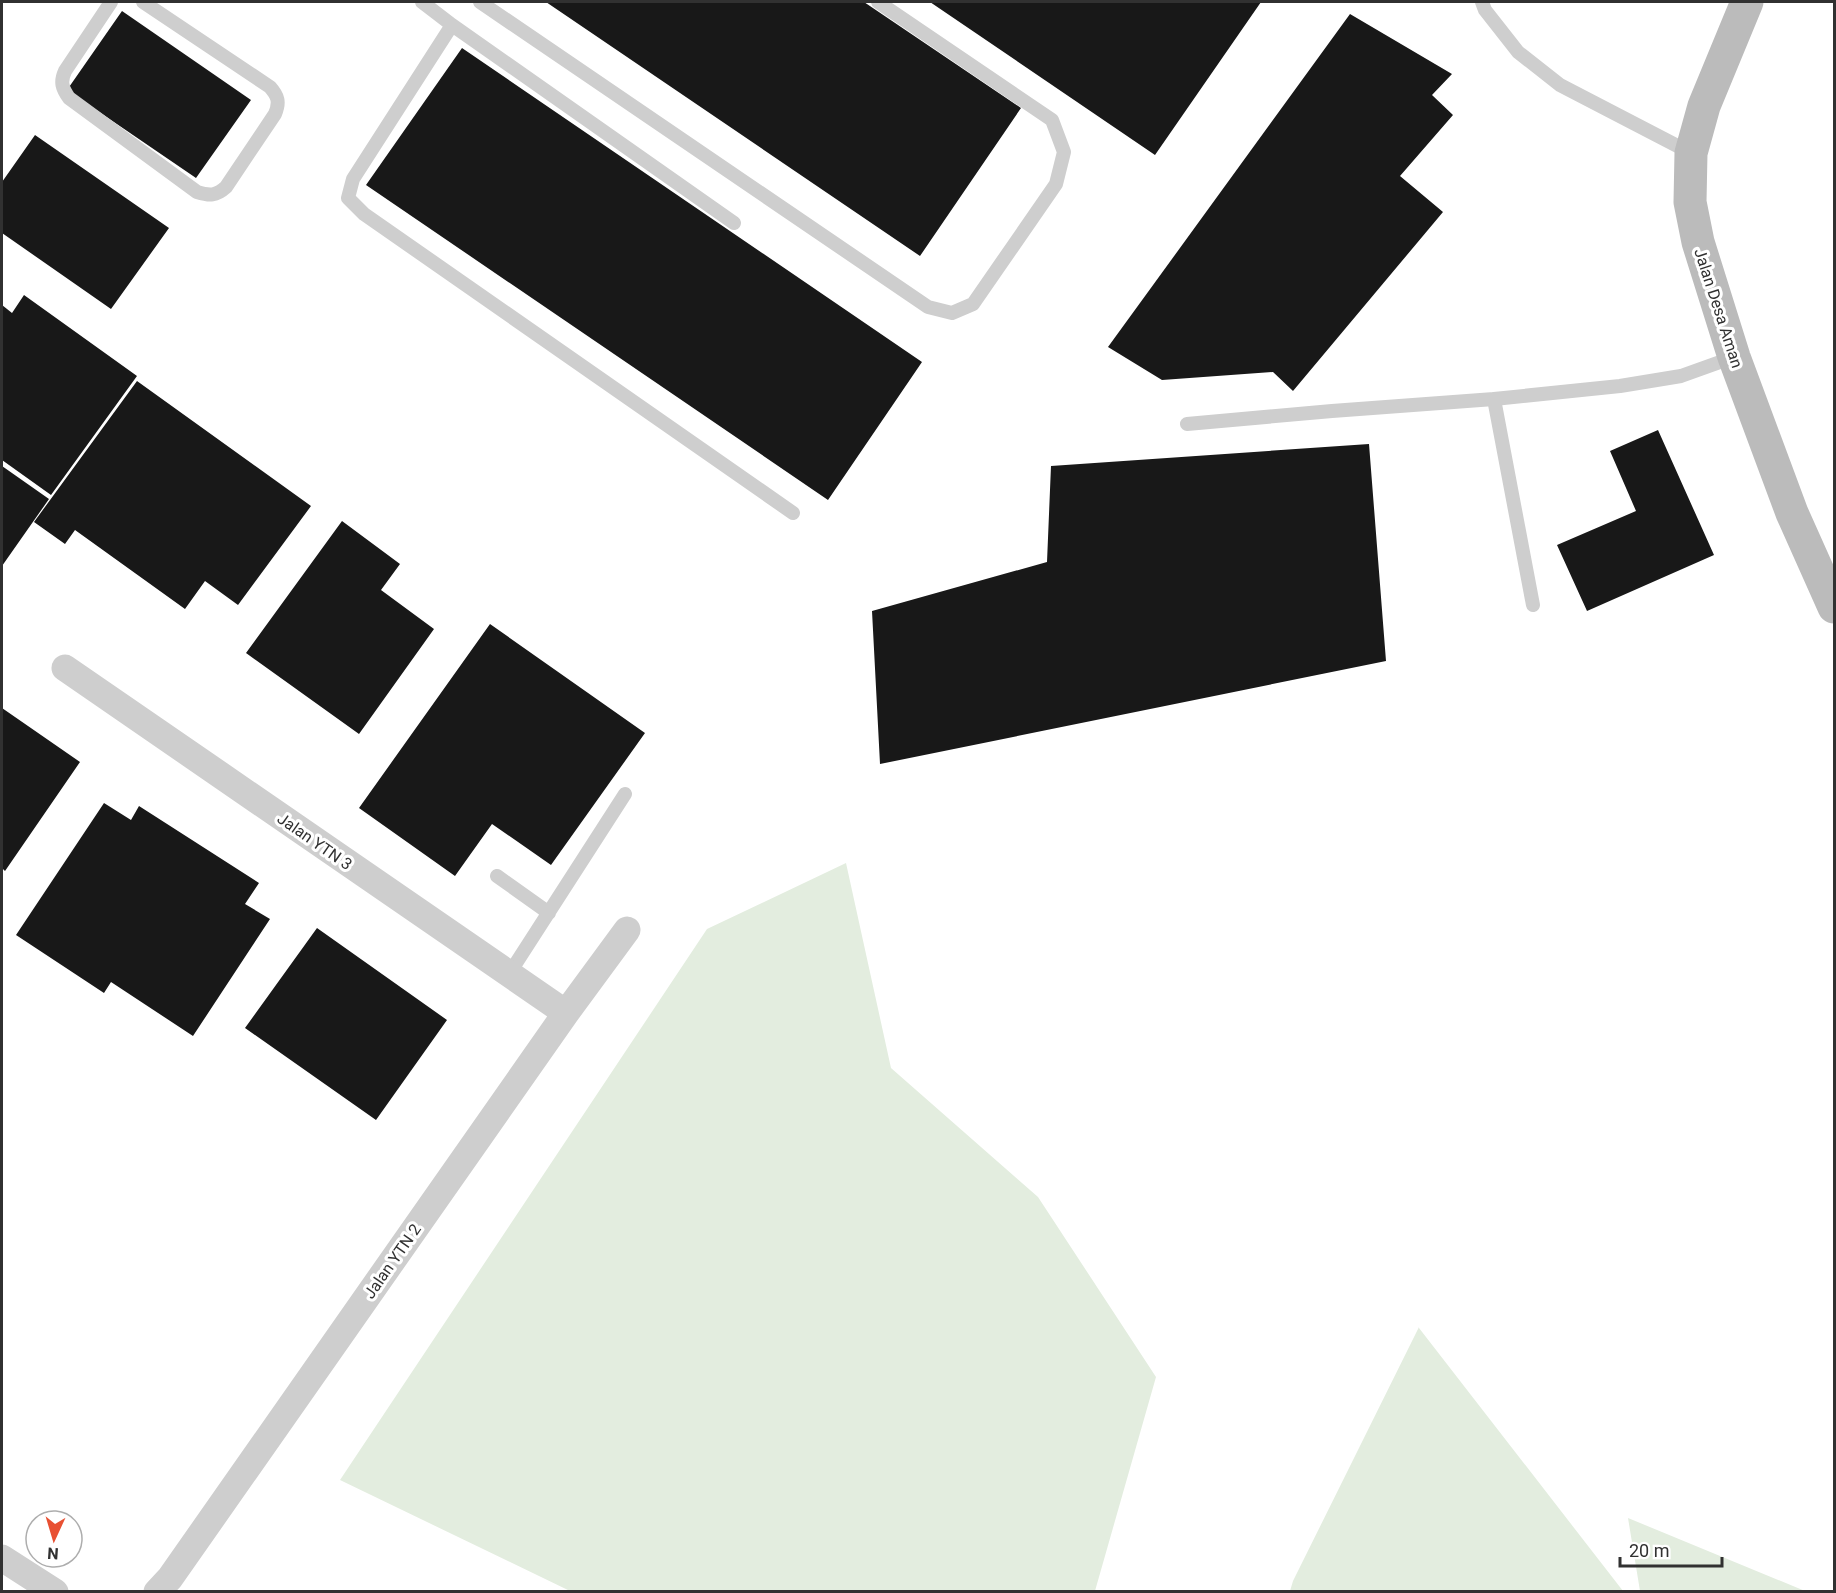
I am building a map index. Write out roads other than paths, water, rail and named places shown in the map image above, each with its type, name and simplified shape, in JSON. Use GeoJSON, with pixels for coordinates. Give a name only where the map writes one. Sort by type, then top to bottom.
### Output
{"type":"FeatureCollection","features":[{"type":"Feature","properties":{"kind":"street","name":"Jalan Desa Aman"},"geometry":{"type":"LineString","coordinates":[[1747,2],[1704,106],[1691,153],[1690,202],[1698,242],[1734,357],[1792,513],[1834,607]]}},
{"type":"Feature","properties":{"kind":"street","name":"Jalan YTN 3"},"geometry":{"type":"LineString","coordinates":[[64,668],[566,1013]]}},
{"type":"Feature","properties":{"kind":"street","name":"Jalan YTN 2"},"geometry":{"type":"LineString","coordinates":[[157,1592],[177,1568],[566,1013],[627,930]]}},
{"type":"Feature","properties":{"kind":"street"},"geometry":{"type":"LineString","coordinates":[[2,1558],[55,1592]]}},
{"type":"Feature","properties":{"kind":"lane"},"geometry":{"type":"LineString","coordinates":[[111,2],[64,70],[61,80],[63,90],[69,98],[197,192],[208,196],[218,194],[226,187],[275,114],[279,105],[277,94],[270,87],[143,2]]}},
{"type":"Feature","properties":{"kind":"lane"},"geometry":{"type":"LineString","coordinates":[[422,2],[734,223]]}},
{"type":"Feature","properties":{"kind":"lane"},"geometry":{"type":"LineString","coordinates":[[480,2],[928,307],[952,313],[973,303],[1050,193],[1056,184],[1064,152],[1052,120],[878,2]]}},
{"type":"Feature","properties":{"kind":"lane"},"geometry":{"type":"LineString","coordinates":[[1482,2],[1485,10],[1518,52],[1560,85],[1691,153]]}},
{"type":"Feature","properties":{"kind":"lane"},"geometry":{"type":"LineString","coordinates":[[452,25],[353,179],[348,198],[364,214],[793,513]]}},
{"type":"Feature","properties":{"kind":"lane"},"geometry":{"type":"LineString","coordinates":[[1187,424],[1494,399],[1620,386],[1682,375],[1734,357]]}},
{"type":"Feature","properties":{"kind":"lane"},"geometry":{"type":"LineString","coordinates":[[1494,399],[1533,605]]}},
{"type":"Feature","properties":{"kind":"lane"},"geometry":{"type":"LineString","coordinates":[[509,974],[626,794]]}},
{"type":"Feature","properties":{"kind":"lane"},"geometry":{"type":"LineString","coordinates":[[497,876],[549,913]]}}]}
